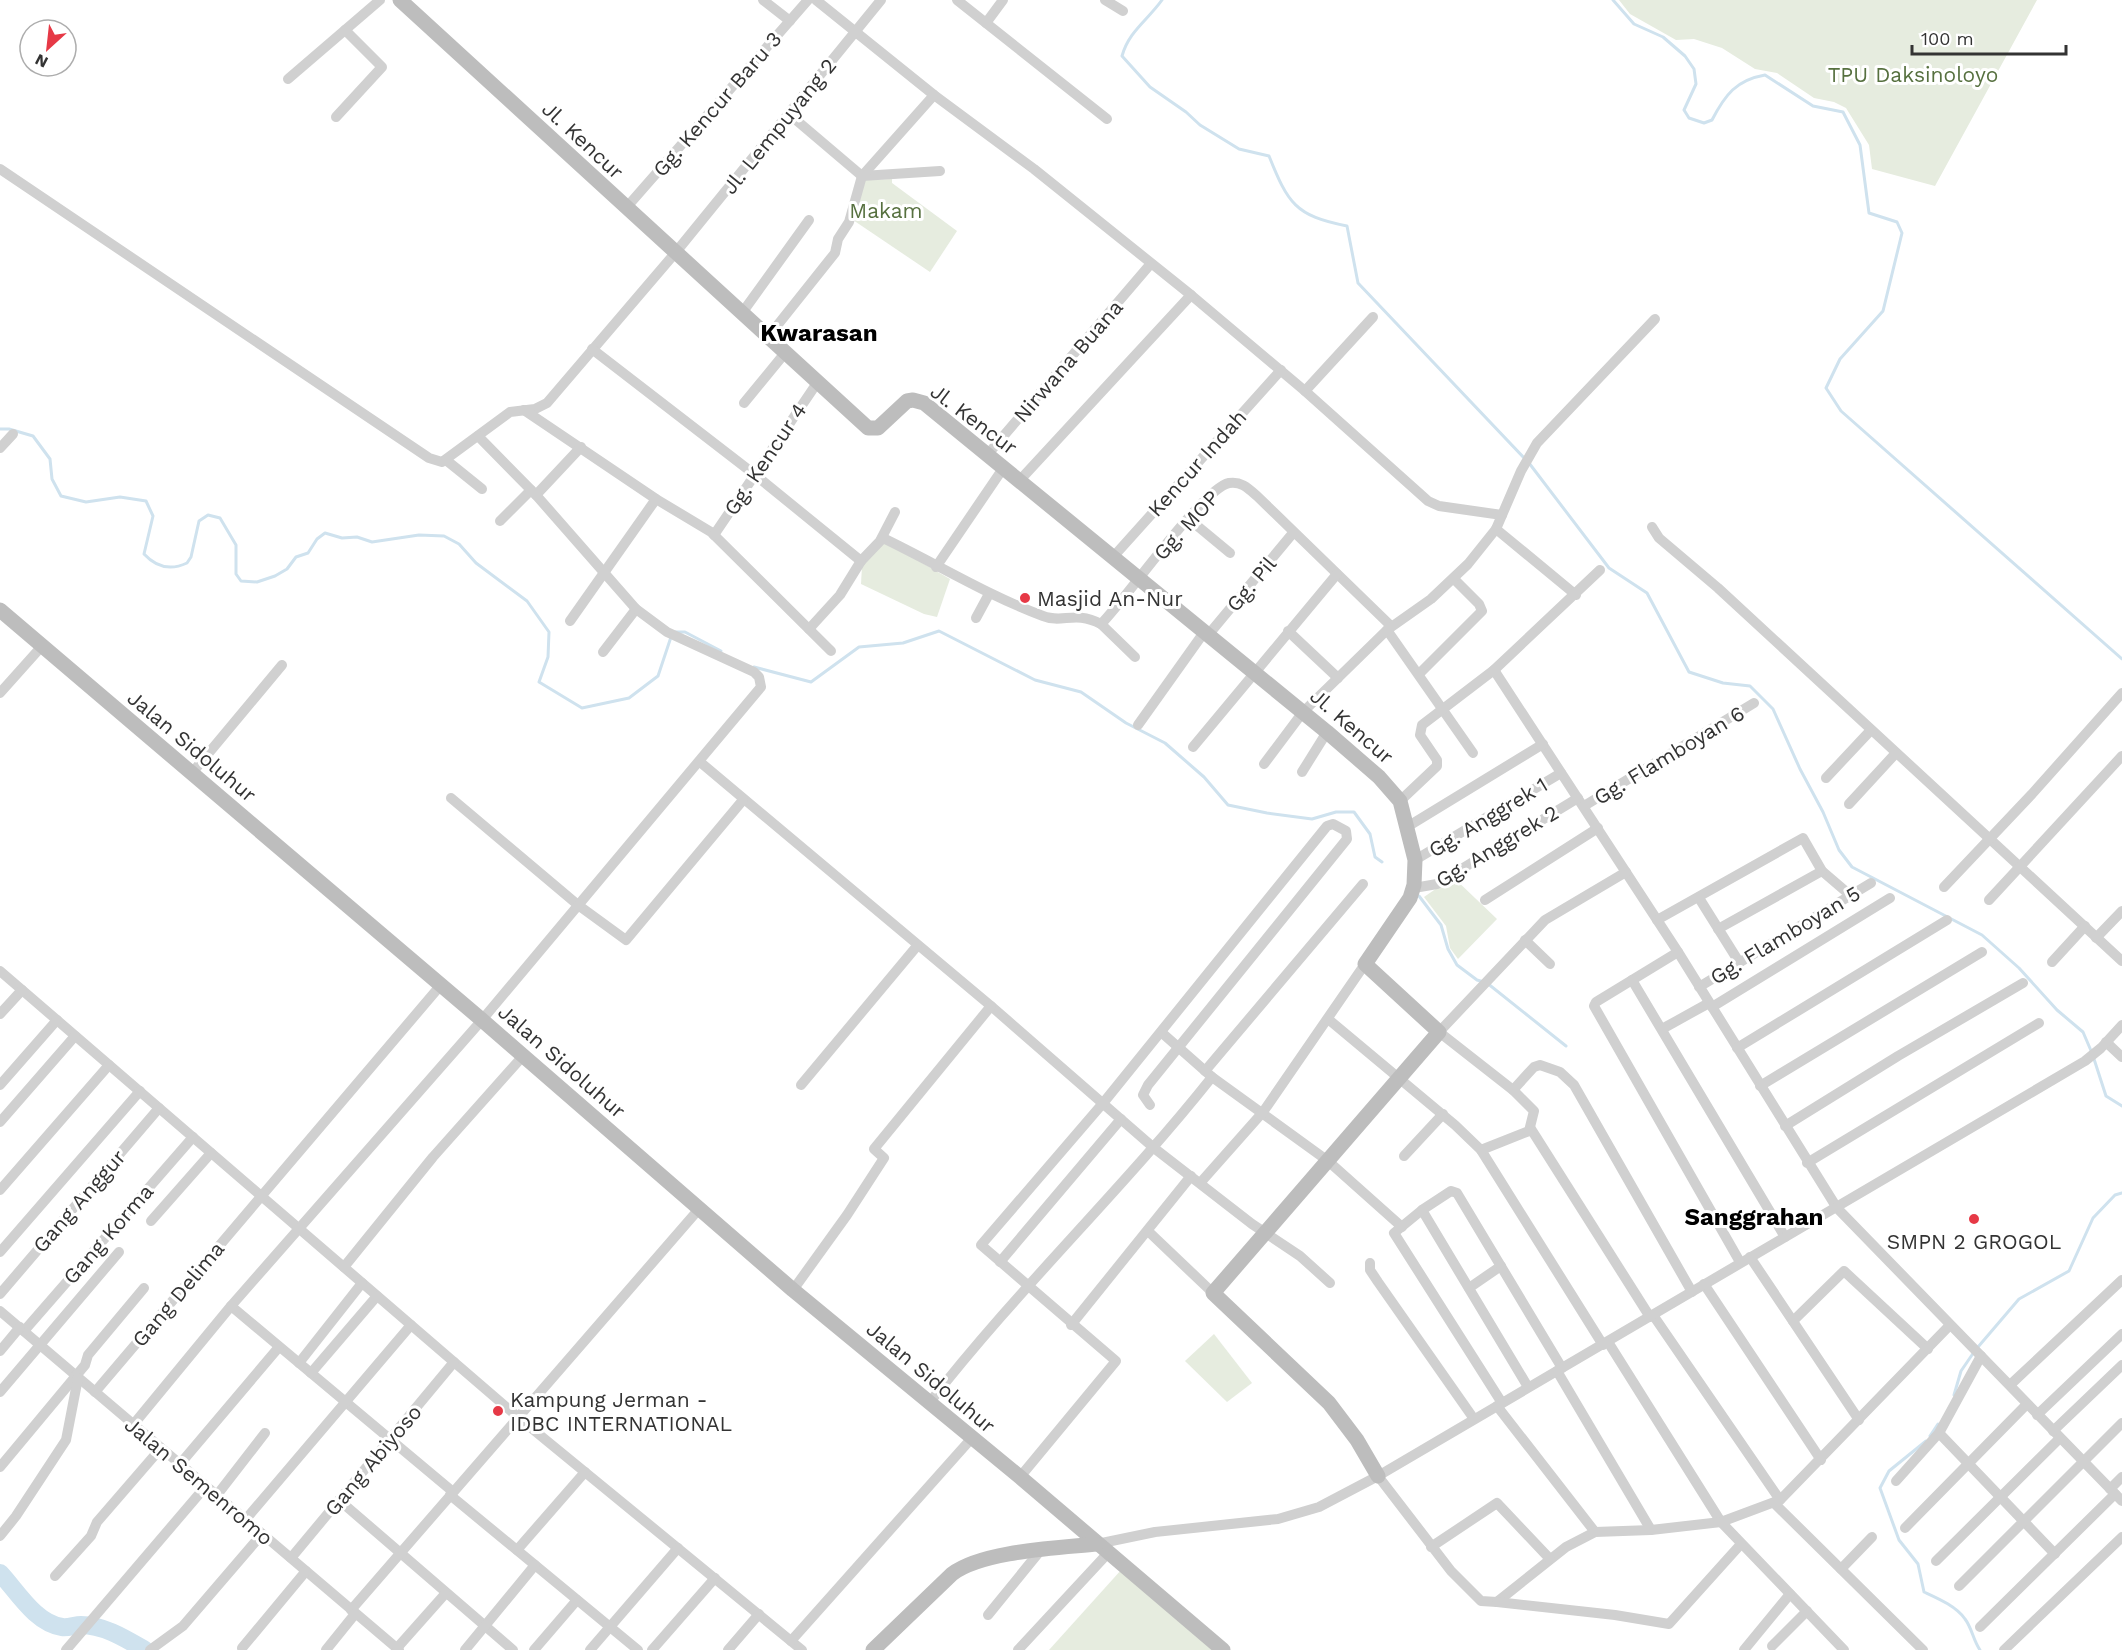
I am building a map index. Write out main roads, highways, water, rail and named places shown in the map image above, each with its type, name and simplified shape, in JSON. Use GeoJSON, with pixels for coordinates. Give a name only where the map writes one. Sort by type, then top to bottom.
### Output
{"type":"FeatureCollection","features":[{"type":"Feature","properties":{"kind":"waterway"},"geometry":{"type":"LineString","coordinates":[[1162,0],[1134,33],[1122,56],[1150,87],[1186,112],[1200,125],[1239,149],[1269,156],[1288,196],[1304,212],[1347,226],[1358,283],[1525,459]]}},
{"type":"Feature","properties":{"kind":"waterway"},"geometry":{"type":"LineString","coordinates":[[1613,0],[1634,24],[1663,37],[1685,56],[1694,69],[1696,84],[1684,110],[1689,118],[1704,123],[1712,120],[1732,90],[1746,81],[1765,75],[1813,106],[1843,112],[1860,145],[1869,213],[1897,222],[1902,233],[1883,311],[1840,359],[1826,388],[1841,411],[2122,659]]}},
{"type":"Feature","properties":{"kind":"waterway"},"geometry":{"type":"LineString","coordinates":[[0,429],[9,429],[33,436],[50,459],[52,479],[61,496],[86,502],[120,497],[146,501],[153,516],[144,554],[158,565],[175,567],[187,563],[191,557],[199,521],[208,515],[220,518],[236,545],[236,574],[241,581],[257,582],[275,576],[287,569],[296,557],[308,553],[317,539],[325,533],[342,538],[357,537],[372,542],[419,535],[444,536],[459,544],[476,563],[527,601],[549,632],[548,657],[539,682],[582,708],[629,698],[658,676],[671,637]]}},
{"type":"Feature","properties":{"kind":"waterway"},"geometry":{"type":"LineString","coordinates":[[1529,463],[1609,568],[1647,593],[1689,672],[1723,683],[1750,686],[1773,709],[1839,850],[1852,867],[1982,935],[2019,968],[2057,1010],[2083,1032],[2092,1053]]}},
{"type":"Feature","properties":{"kind":"waterway"},"geometry":{"type":"LineString","coordinates":[[754,667],[811,682],[859,647],[903,643],[939,631],[1035,680],[1081,692],[1126,723],[1165,743],[1204,777],[1228,805],[1312,819],[1336,812],[1354,812],[1370,834],[1375,857],[1382,862]]}},
{"type":"Feature","properties":{"kind":"waterway"},"geometry":{"type":"LineString","coordinates":[[675,632],[685,632],[721,651]]}},
{"type":"Feature","properties":{"kind":"waterway"},"geometry":{"type":"LineString","coordinates":[[1419,896],[1441,925],[1448,949],[1457,965],[1477,980],[1487,983],[1566,1046]]}},
{"type":"Feature","properties":{"kind":"waterway"},"geometry":{"type":"LineString","coordinates":[[2094,1059],[2106,1096],[2122,1106]]}},
{"type":"Feature","properties":{"kind":"waterway"},"geometry":{"type":"LineString","coordinates":[[1978,1347],[2019,1299],[2069,1271],[2093,1218],[2115,1195],[2122,1193]]}},
{"type":"Feature","properties":{"kind":"waterway"},"geometry":{"type":"LineString","coordinates":[[1954,1395],[1961,1371],[1974,1352]]}},
{"type":"Feature","properties":{"kind":"waterway"},"geometry":{"type":"LineString","coordinates":[[1930,1436],[1938,1424]]}},
{"type":"Feature","properties":{"kind":"waterway"},"geometry":{"type":"LineString","coordinates":[[1926,1441],[1889,1471],[1880,1488],[1899,1540],[1918,1564],[1924,1592],[1961,1614],[1980,1650]]}},
{"type":"Feature","properties":{"kind":"waterway"},"geometry":{"type":"LineString","coordinates":[[0,1573],[35,1613],[52,1624],[64,1627],[81,1625],[98,1627],[145,1650]]}},
{"type":"Feature","properties":{"kind":"place","name":"Masjid An-Nur"},"geometry":{"type":"Point","coordinates":[1025,598]}},
{"type":"Feature","properties":{"kind":"place","name":"SMPN 2 GROGOL"},"geometry":{"type":"Point","coordinates":[1974,1219]}},
{"type":"Feature","properties":{"kind":"place","name":"Kampung Jerman - IDBC INTERNATIONAL"},"geometry":{"type":"Point","coordinates":[498,1411]}},
{"type":"Feature","properties":{"kind":"district","name":"Kwarasan"},"geometry":{"type":"Point","coordinates":[819,333]}},
{"type":"Feature","properties":{"kind":"district","name":"Sanggrahan"},"geometry":{"type":"Point","coordinates":[1754,1217]}},
{"type":"Feature","properties":{"kind":"park label","name":"TPU Daksinoloyo"},"geometry":{"type":"Point","coordinates":[1913,74]}},
{"type":"Feature","properties":{"kind":"park label","name":"Makam"},"geometry":{"type":"Point","coordinates":[886,210]}}]}
